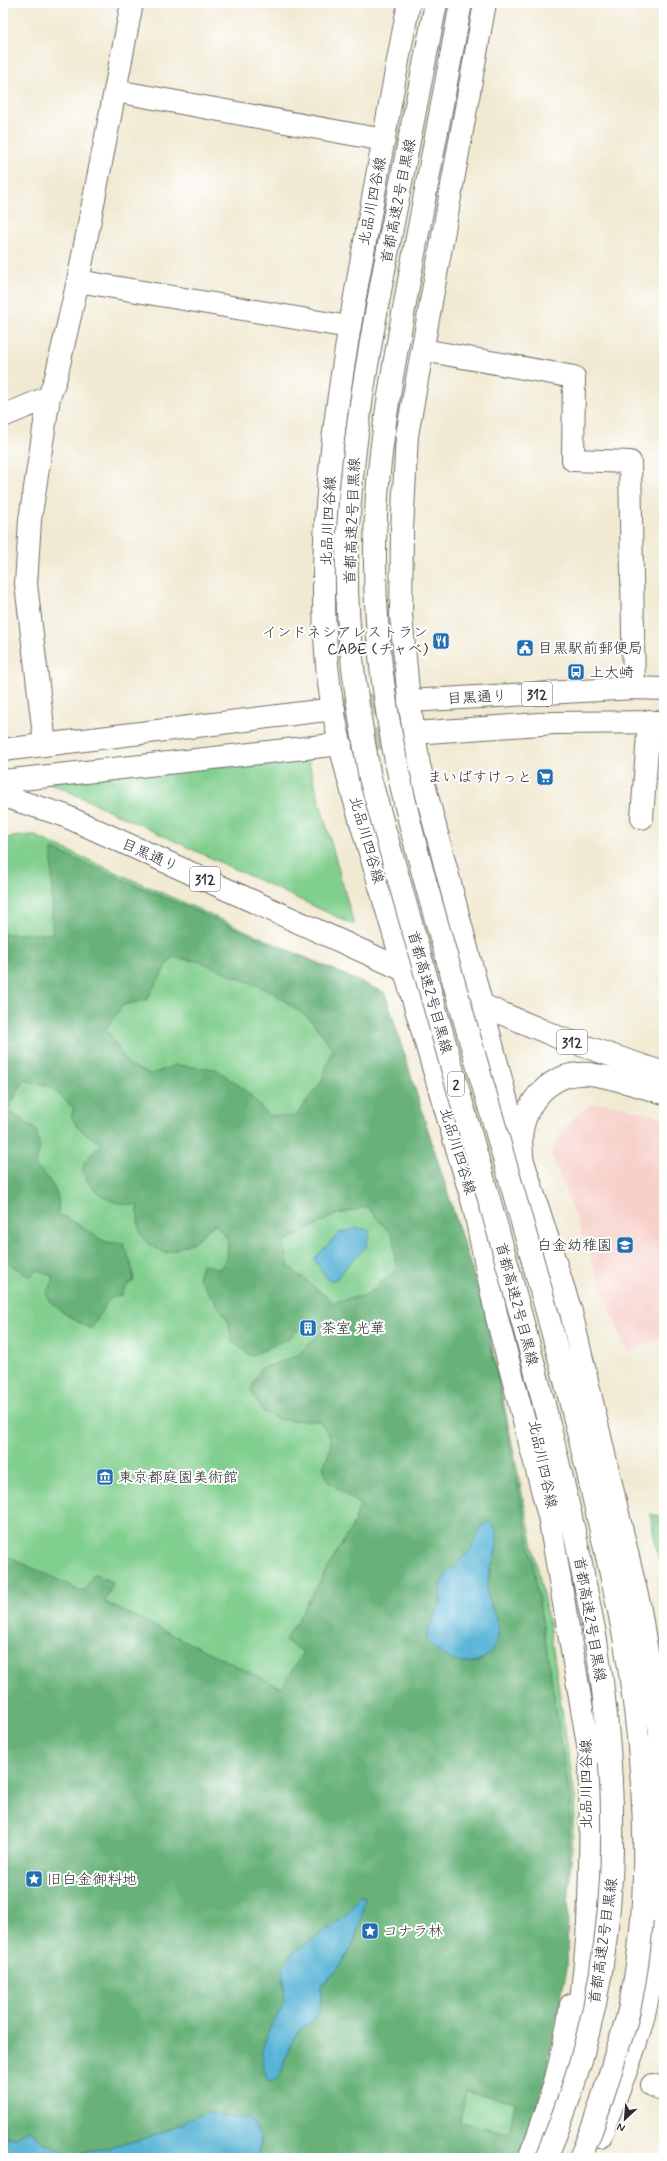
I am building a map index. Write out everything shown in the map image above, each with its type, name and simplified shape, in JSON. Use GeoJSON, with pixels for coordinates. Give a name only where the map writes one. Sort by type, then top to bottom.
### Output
{"type":"FeatureCollection","features":[{"type":"Feature","properties":{"kind":"main road"},"geometry":{"type":"LineString","coordinates":[[45,744],[26,584],[30,520],[49,397],[56,377],[78,281],[132,3]]}},
{"type":"Feature","properties":{"kind":"main road","name":"北品川四谷線"},"geometry":{"type":"LineString","coordinates":[[409,3],[349,327],[333,434],[326,540],[325,604],[327,666],[334,710],[353,795],[529,1398],[570,1595],[586,1713],[586,1856],[580,1944],[564,2049],[545,2120],[529,2158]]}},
{"type":"Feature","properties":{"kind":"main road","name":"首都高速2号目黒線"},"geometry":{"type":"LineString","coordinates":[[436,3],[374,323],[361,401],[351,481],[347,557],[350,630],[357,700],[370,778],[522,1317],[561,1469],[597,1645],[607,1721],[613,1830],[610,1916],[597,1996],[587,2044],[573,2088],[546,2158]]}},
{"type":"Feature","properties":{"kind":"main road","name":"首都高速2号目黒線"},"geometry":{"type":"LineString","coordinates":[[461,3],[414,252],[387,415],[378,482],[375,551],[378,632],[385,699],[398,776],[420,862],[544,1302],[586,1463],[624,1635],[635,1719],[640,1773],[644,1882],[637,1962],[631,2004],[602,2101],[580,2158]]}},
{"type":"Feature","properties":{"kind":"main road"},"geometry":{"type":"LineString","coordinates":[[485,3],[407,435],[402,530],[401,615],[409,701],[419,765],[522,1158],[656,1688],[664,1844]]}},
{"type":"Feature","properties":{"kind":"main road"},"geometry":{"type":"LineString","coordinates":[[116,91],[384,140]]}},
{"type":"Feature","properties":{"kind":"main road"},"geometry":{"type":"LineString","coordinates":[[78,281],[349,327]]}},
{"type":"Feature","properties":{"kind":"main road"},"geometry":{"type":"LineString","coordinates":[[423,350],[574,377],[572,460],[630,462],[634,688]]}},
{"type":"Feature","properties":{"kind":"main road"},"geometry":{"type":"LineString","coordinates":[[3,416],[49,397]]}},
{"type":"Feature","properties":{"kind":"main road","name":"目黒通り"},"geometry":{"type":"LineString","coordinates":[[409,701],[634,688],[664,689]]}},
{"type":"Feature","properties":{"kind":"main road"},"geometry":{"type":"LineString","coordinates":[[3,750],[334,710]]}},
{"type":"Feature","properties":{"kind":"main road"},"geometry":{"type":"LineString","coordinates":[[642,818],[656,721]]}},
{"type":"Feature","properties":{"kind":"main road","name":"目黒通り"},"geometry":{"type":"LineString","coordinates":[[414,733],[554,724],[656,721]]}},
{"type":"Feature","properties":{"kind":"main road"},"geometry":{"type":"LineString","coordinates":[[3,781],[341,744]]}},
{"type":"Feature","properties":{"kind":"main road","name":"目黒通り"},"geometry":{"type":"LineString","coordinates":[[3,796],[63,815],[404,970]]}},
{"type":"Feature","properties":{"kind":"main road","name":"312"},"geometry":{"type":"LineString","coordinates":[[482,1005],[560,1038],[664,1073]]}},
{"type":"Feature","properties":{"kind":"main road"},"geometry":{"type":"LineString","coordinates":[[602,2101],[635,2013],[650,1955],[662,1854],[660,1731],[639,1604],[571,1312],[522,1158],[522,1131],[531,1105],[548,1084],[568,1075],[595,1074],[664,1093]]}},
{"type":"Feature","properties":{"kind":"main road"},"geometry":{"type":"LineString","coordinates":[[473,1202],[497,1318],[549,1516],[590,1756],[592,1845],[587,1940],[578,2008],[573,2088]]}},
{"type":"Feature","properties":{"kind":"main road"},"geometry":{"type":"LineString","coordinates":[[588,2158],[598,2139],[623,2077],[644,2015],[660,1928],[664,1870]]}},
{"type":"Feature","properties":{"kind":"shaded area","name":"白金幼稚園"},"geometry":{"type":"Polygon","coordinates":[[[608,1103],[664,1118],[664,1336],[627,1353],[551,1153],[562,1132],[575,1117],[590,1105],[608,1103]]]}},
{"type":"Feature","properties":{"kind":"green space"},"geometry":{"type":"Polygon","coordinates":[[[308,759],[354,925],[44,780],[308,759]]]}},
{"type":"Feature","properties":{"kind":"green space"},"geometry":{"type":"Polygon","coordinates":[[[33,835],[385,993],[485,1312],[550,1629],[575,1799],[564,1969],[517,2158],[3,2158],[3,838],[33,835]]]}},
{"type":"Feature","properties":{"kind":"green space"},"geometry":{"type":"Polygon","coordinates":[[[52,849],[385,993],[485,1312],[534,1568],[570,1798],[567,1969],[542,2092],[520,2158],[256,2158],[261,2144],[249,2118],[232,2118],[207,2112],[151,2137],[71,2156],[43,2142],[29,2130],[15,2137],[3,2137],[3,1554],[84,1592],[94,1574],[113,1583],[105,1602],[282,1688],[303,1652],[285,1641],[354,1523],[360,1505],[328,1481],[323,1467],[330,1449],[330,1438],[319,1421],[280,1420],[263,1412],[251,1390],[260,1369],[298,1355],[323,1330],[307,1321],[291,1337],[251,1356],[232,1341],[228,1320],[198,1277],[202,1264],[220,1269],[227,1257],[228,1239],[215,1224],[193,1242],[166,1253],[149,1244],[144,1240],[139,1229],[138,1205],[129,1205],[105,1198],[92,1187],[82,1172],[85,1161],[101,1144],[77,1127],[71,1116],[74,1108],[49,1086],[24,1080],[8,1110],[36,1130],[40,1148],[35,1166],[46,1176],[54,1187],[58,1200],[57,1214],[64,1216],[100,1239],[107,1242],[123,1243],[131,1263],[134,1281],[126,1286],[122,1295],[109,1299],[91,1329],[60,1310],[50,1300],[46,1294],[53,1282],[53,1276],[38,1270],[29,1277],[7,1262],[6,1243],[3,1241],[3,934],[52,934],[52,849]],[[172,957],[146,1000],[123,1005],[106,1029],[128,1065],[151,1074],[176,1065],[216,1069],[245,1090],[268,1115],[293,1117],[297,1115],[321,1082],[333,1049],[310,1019],[272,992],[201,962],[172,957]],[[367,1207],[335,1215],[284,1242],[289,1267],[333,1302],[367,1295],[396,1269],[393,1236],[367,1207]],[[481,1527],[470,1551],[446,1575],[441,1603],[427,1631],[462,1663],[474,1663],[483,1660],[496,1619],[487,1596],[487,1586],[496,1548],[496,1531],[481,1527]],[[359,1897],[346,1916],[283,1966],[285,2002],[268,2032],[281,2073],[289,2049],[296,2035],[307,2024],[315,2020],[321,2001],[321,1985],[331,1977],[339,1967],[352,1946],[360,1923],[364,1897],[359,1897]],[[466,2092],[460,2122],[509,2133],[515,2102],[466,2092]]]}},
{"type":"Feature","properties":{"kind":"green space"},"geometry":{"type":"Polygon","coordinates":[[[650,1514],[664,1517],[664,1566],[658,1557],[650,1514]]]}},
{"type":"Feature","properties":{"kind":"water"},"geometry":{"type":"Polygon","coordinates":[[[357,1228],[365,1229],[370,1232],[366,1247],[349,1263],[338,1278],[332,1281],[325,1276],[314,1259],[339,1233],[357,1228]]]}},
{"type":"Feature","properties":{"kind":"water"},"geometry":{"type":"Polygon","coordinates":[[[490,1521],[495,1528],[497,1545],[488,1580],[487,1594],[498,1625],[497,1640],[490,1652],[479,1660],[465,1663],[454,1661],[434,1648],[427,1640],[427,1631],[441,1603],[440,1586],[446,1575],[470,1551],[481,1527],[490,1521]]]}},
{"type":"Feature","properties":{"kind":"water"},"geometry":{"type":"Polygon","coordinates":[[[359,1896],[365,1897],[357,1934],[352,1946],[339,1967],[321,1985],[321,2001],[315,2020],[307,2024],[296,2035],[289,2049],[281,2073],[277,2079],[269,2081],[263,2067],[262,2050],[268,2032],[285,2002],[283,1966],[292,1954],[346,1916],[359,1896]]]}},
{"type":"Feature","properties":{"kind":"water"},"geometry":{"type":"Polygon","coordinates":[[[207,2112],[232,2118],[249,2118],[259,2132],[260,2136],[256,2158],[188,2158],[180,2153],[164,2158],[3,2158],[3,2137],[15,2137],[29,2130],[43,2142],[71,2156],[151,2137],[207,2112]]]}},
{"type":"Feature","properties":{"kind":"tunnel"},"geometry":{"type":"LineString","coordinates":[[334,709],[409,701]]}},
{"type":"Feature","properties":{"kind":"tunnel"},"geometry":{"type":"LineString","coordinates":[[341,744],[410,734]]}},
{"type":"Feature","properties":{"kind":"tunnel"},"geometry":{"type":"LineString","coordinates":[[412,973],[472,1000]]}},
{"type":"Feature","properties":{"kind":"place","name":"インドネシアレストラン CABE (チャベ)"},"geometry":{"type":"Point","coordinates":[441,641]}},
{"type":"Feature","properties":{"kind":"place","name":"目黒駅前郵便局"},"geometry":{"type":"Point","coordinates":[525,648]}},
{"type":"Feature","properties":{"kind":"place","name":"上大崎"},"geometry":{"type":"Point","coordinates":[576,672]}},
{"type":"Feature","properties":{"kind":"place","name":"まいばすけっと"},"geometry":{"type":"Point","coordinates":[545,777]}},
{"type":"Feature","properties":{"kind":"place","name":"白金幼稚園"},"geometry":{"type":"Point","coordinates":[625,1245]}},
{"type":"Feature","properties":{"kind":"place","name":"茶室 光華"},"geometry":{"type":"Point","coordinates":[308,1328]}},
{"type":"Feature","properties":{"kind":"place","name":"東京都庭園美術館"},"geometry":{"type":"Point","coordinates":[105,1477]}},
{"type":"Feature","properties":{"kind":"place","name":"旧白金御料地"},"geometry":{"type":"Point","coordinates":[34,1879]}},
{"type":"Feature","properties":{"kind":"place","name":"コナラ林"},"geometry":{"type":"Point","coordinates":[370,1931]}}]}
